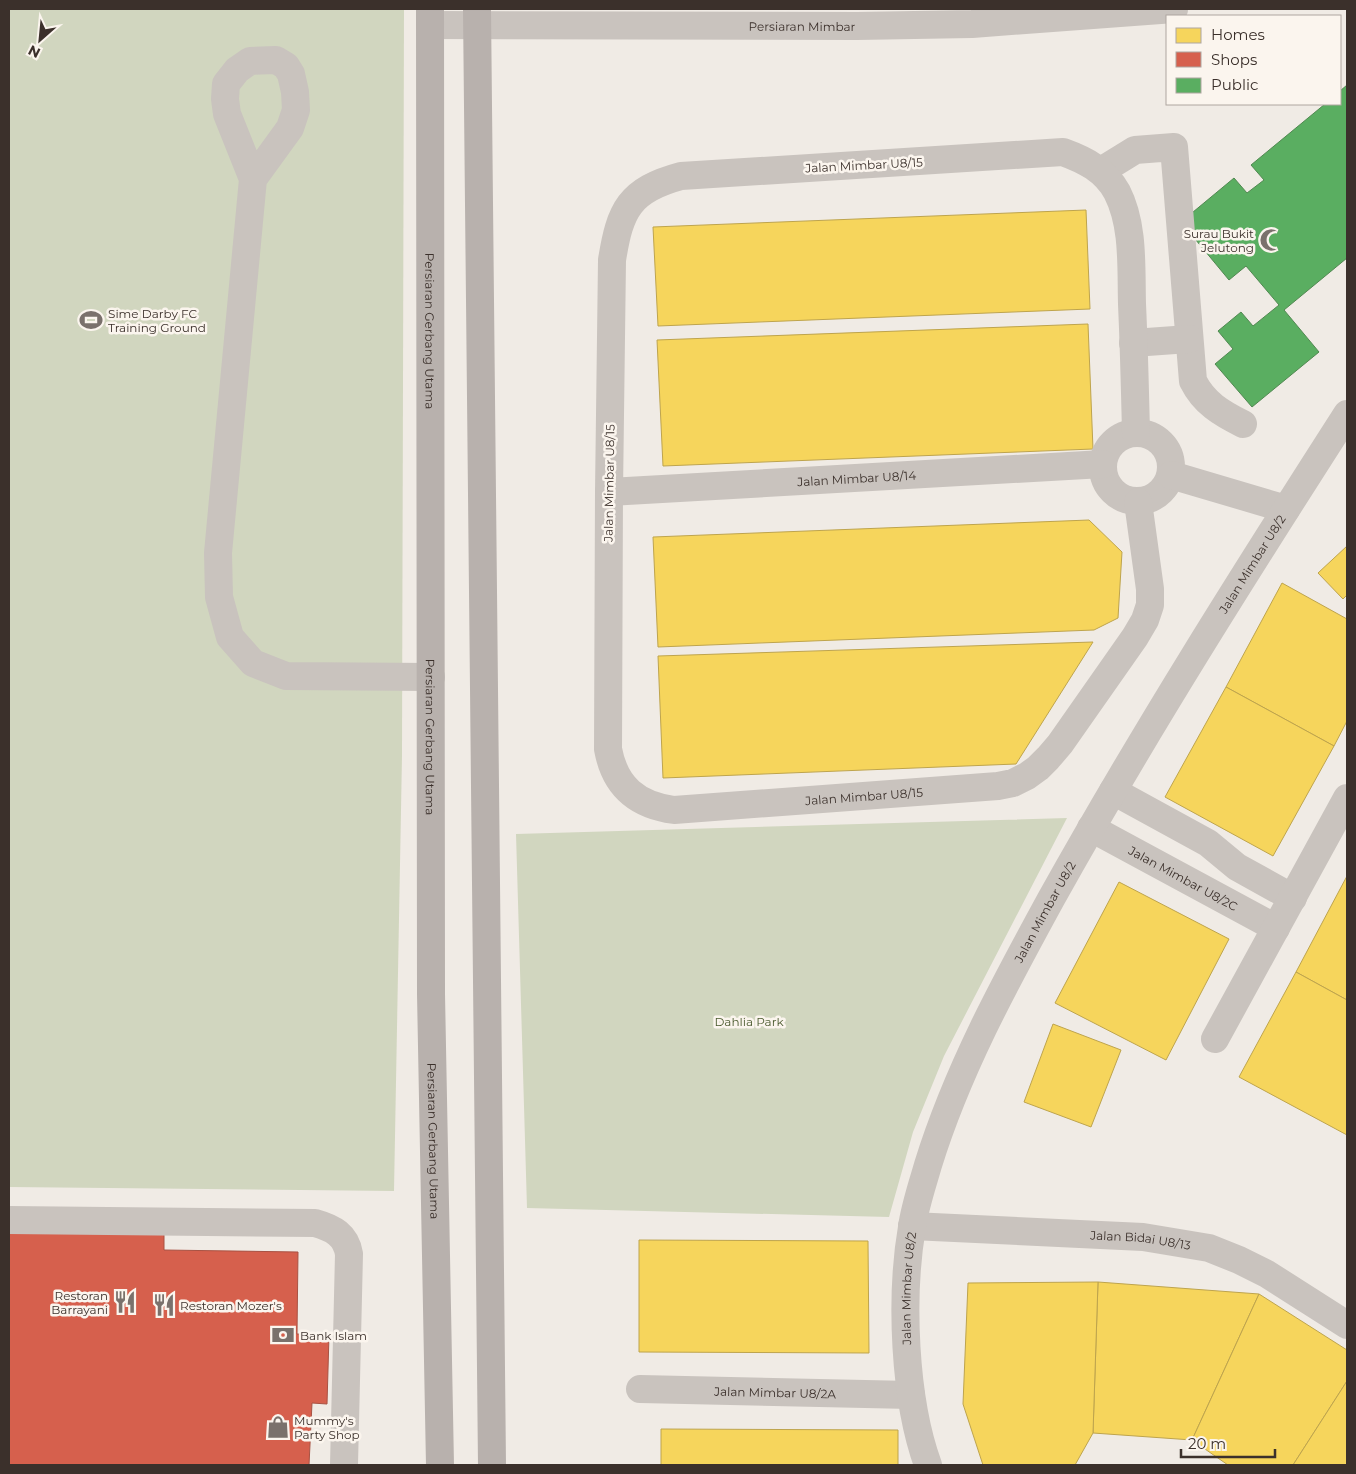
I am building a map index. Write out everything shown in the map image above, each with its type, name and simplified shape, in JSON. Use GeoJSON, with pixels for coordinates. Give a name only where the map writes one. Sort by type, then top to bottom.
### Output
{"type":"FeatureCollection","features":[{"type":"Feature","properties":{"kind":"main road"},"geometry":{"type":"LineString","coordinates":[[477,16],[492,1465]]}},
{"type":"Feature","properties":{"kind":"main road","name":"Persiaran Gerbang Utama"},"geometry":{"type":"LineString","coordinates":[[430,17],[431,994],[440,1465]]}},
{"type":"Feature","properties":{"kind":"street","name":"Persiaran Mimbar"},"geometry":{"type":"LineString","coordinates":[[430,17],[477,16],[895,26],[972,24],[1174,9]]}},
{"type":"Feature","properties":{"kind":"street"},"geometry":{"type":"LineString","coordinates":[[1101,171],[1135,150],[1174,147],[1193,381],[1198,392],[1207,402],[1243,424]]}},
{"type":"Feature","properties":{"kind":"street","name":"Jalan Mimbar U8/15"},"geometry":{"type":"LineString","coordinates":[[1136,433],[1130,246],[1126,214],[1116,191],[1101,171],[1083,159],[1063,152],[681,176],[662,181],[640,193],[624,213],[616,233],[612,260],[608,749],[610,763],[617,778],[628,792],[642,801],[658,808],[674,810],[998,786],[1013,783],[1032,772],[1060,744],[1145,620],[1150,605],[1150,589],[1138,502]]}},
{"type":"Feature","properties":{"kind":"street"},"geometry":{"type":"LineString","coordinates":[[252,179],[218,553],[219,597],[230,637],[253,663],[286,676],[430,677]]}},
{"type":"Feature","properties":{"kind":"street"},"geometry":{"type":"LineString","coordinates":[[1133,343],[1189,339]]}},
{"type":"Feature","properties":{"kind":"street","name":"Jalan Mimbar U8/2"},"geometry":{"type":"LineString","coordinates":[[928,1465],[911,1394],[906,1274],[912,1226],[935,1143],[975,1044],[1011,972],[1091,828],[1286,509],[1347,414]]}},
{"type":"Feature","properties":{"kind":"street"},"geometry":{"type":"LineString","coordinates":[[1136,433],[1158,440],[1165,448],[1170,458],[1171,475],[1162,491],[1155,497],[1138,502],[1126,500],[1112,490],[1104,475],[1103,464],[1110,446],[1117,439],[1136,433]]}},
{"type":"Feature","properties":{"kind":"street","name":"Jalan Mimbar U8/14"},"geometry":{"type":"LineString","coordinates":[[609,492],[1103,464]]}},
{"type":"Feature","properties":{"kind":"street"},"geometry":{"type":"LineString","coordinates":[[1171,475],[1286,509]]}},
{"type":"Feature","properties":{"kind":"street"},"geometry":{"type":"LineString","coordinates":[[1113,791],[1208,843],[1237,867],[1292,898]]}},
{"type":"Feature","properties":{"kind":"street"},"geometry":{"type":"LineString","coordinates":[[1215,1039],[1347,798]]}},
{"type":"Feature","properties":{"kind":"street","name":"Jalan Mimbar U8/2C"},"geometry":{"type":"LineString","coordinates":[[1091,828],[1276,928]]}},
{"type":"Feature","properties":{"kind":"street"},"geometry":{"type":"LineString","coordinates":[[9,1220],[315,1223],[343,1236],[349,1254],[344,1465]]}},
{"type":"Feature","properties":{"kind":"street","name":"Jalan Bidai U8/13"},"geometry":{"type":"LineString","coordinates":[[912,1226],[1143,1237],[1209,1248],[1240,1260],[1267,1274],[1347,1325]]}},
{"type":"Feature","properties":{"kind":"street","name":"Jalan Mimbar U8/2A"},"geometry":{"type":"LineString","coordinates":[[640,1389],[911,1394]]}},
{"type":"Feature","properties":{"kind":"green space"},"geometry":{"type":"Polygon","coordinates":[[[9,9],[404,9],[402,756],[394,1191],[9,1187],[9,9]]]}},
{"type":"Feature","properties":{"kind":"green space","name":"Dahlia Park"},"geometry":{"type":"Polygon","coordinates":[[[1067,818],[944,1056],[913,1132],[889,1217],[527,1208],[516,834],[1067,818]]]}},
{"type":"Feature","properties":{"kind":"building: Homes"},"geometry":{"type":"Polygon","coordinates":[[[1086,210],[1090,309],[658,326],[653,227],[1086,210]]]}},
{"type":"Feature","properties":{"kind":"building: Homes"},"geometry":{"type":"Polygon","coordinates":[[[1088,324],[1093,449],[663,466],[657,340],[1088,324]]]}},
{"type":"Feature","properties":{"kind":"building: Homes"},"geometry":{"type":"Polygon","coordinates":[[[1089,520],[1122,552],[1118,618],[1094,630],[658,647],[653,537],[1089,520]]]}},
{"type":"Feature","properties":{"kind":"building: Homes"},"geometry":{"type":"Polygon","coordinates":[[[1347,546],[1347,595],[1343,599],[1318,573],[1347,546]]]}},
{"type":"Feature","properties":{"kind":"building: Homes"},"geometry":{"type":"Polygon","coordinates":[[[1282,583],[1347,619],[1347,721],[1334,746],[1226,687],[1282,583]]]}},
{"type":"Feature","properties":{"kind":"building: Homes"},"geometry":{"type":"Polygon","coordinates":[[[1093,642],[1016,764],[663,778],[658,656],[1093,642]]]}},
{"type":"Feature","properties":{"kind":"building: Homes"},"geometry":{"type":"Polygon","coordinates":[[[1226,687],[1334,746],[1273,856],[1165,797],[1226,687]]]}},
{"type":"Feature","properties":{"kind":"building: Homes"},"geometry":{"type":"Polygon","coordinates":[[[1347,876],[1347,1000],[1296,972],[1347,876]]]}},
{"type":"Feature","properties":{"kind":"building: Homes"},"geometry":{"type":"Polygon","coordinates":[[[1119,882],[1229,939],[1166,1060],[1055,1003],[1119,882]]]}},
{"type":"Feature","properties":{"kind":"building: Homes"},"geometry":{"type":"Polygon","coordinates":[[[1296,972],[1347,1000],[1347,1135],[1239,1077],[1296,972]]]}},
{"type":"Feature","properties":{"kind":"building: Homes"},"geometry":{"type":"Polygon","coordinates":[[[1053,1024],[1121,1050],[1091,1127],[1024,1102],[1053,1024]]]}},
{"type":"Feature","properties":{"kind":"building: Homes"},"geometry":{"type":"Polygon","coordinates":[[[639,1240],[868,1241],[869,1353],[639,1352],[639,1240]]]}},
{"type":"Feature","properties":{"kind":"building: Homes"},"geometry":{"type":"Polygon","coordinates":[[[1098,1282],[1259,1294],[1192,1440],[1093,1433],[1098,1282]]]}},
{"type":"Feature","properties":{"kind":"building: Homes"},"geometry":{"type":"Polygon","coordinates":[[[1098,1282],[1093,1433],[1075,1465],[983,1465],[963,1404],[968,1283],[1098,1282]]]}},
{"type":"Feature","properties":{"kind":"building: Homes"},"geometry":{"type":"Polygon","coordinates":[[[1259,1294],[1347,1350],[1347,1381],[1293,1465],[1228,1465],[1192,1440],[1259,1294]]]}},
{"type":"Feature","properties":{"kind":"building: Homes"},"geometry":{"type":"Polygon","coordinates":[[[1347,1381],[1347,1465],[1293,1465],[1347,1381]]]}},
{"type":"Feature","properties":{"kind":"building: Homes"},"geometry":{"type":"Polygon","coordinates":[[[661,1429],[898,1430],[898,1465],[661,1465],[661,1429]]]}},
{"type":"Feature","properties":{"kind":"building: Shops"},"geometry":{"type":"Polygon","coordinates":[[[9,1228],[164,1231],[164,1250],[298,1252],[297,1334],[329,1335],[327,1404],[312,1403],[309,1465],[9,1465],[9,1228]]]}},
{"type":"Feature","properties":{"kind":"building: Public","name":"Surau Bukit Jelutong"},"geometry":{"type":"Polygon","coordinates":[[[1347,85],[1347,258],[1284,310],[1319,352],[1252,407],[1215,364],[1233,349],[1218,331],[1241,312],[1253,326],[1279,305],[1246,266],[1229,280],[1181,222],[1234,178],[1247,193],[1264,180],[1251,165],[1324,105],[1341,105],[1341,90],[1347,85]]]}},
{"type":"Feature","properties":{"kind":"place","name":"Surau Bukit Jelutong"},"geometry":{"type":"Point","coordinates":[1271,240]}},
{"type":"Feature","properties":{"kind":"place","name":"Sime Darby FC Training Ground"},"geometry":{"type":"Point","coordinates":[91,320]}},
{"type":"Feature","properties":{"kind":"place","name":"Restoran Barrayani"},"geometry":{"type":"Point","coordinates":[125,1302]}},
{"type":"Feature","properties":{"kind":"place","name":"Restoran Mozer's"},"geometry":{"type":"Point","coordinates":[164,1305]}},
{"type":"Feature","properties":{"kind":"place","name":"Bank Islam"},"geometry":{"type":"Point","coordinates":[283,1335]}},
{"type":"Feature","properties":{"kind":"place","name":"Mummy's Party Shop"},"geometry":{"type":"Point","coordinates":[278,1427]}}]}
